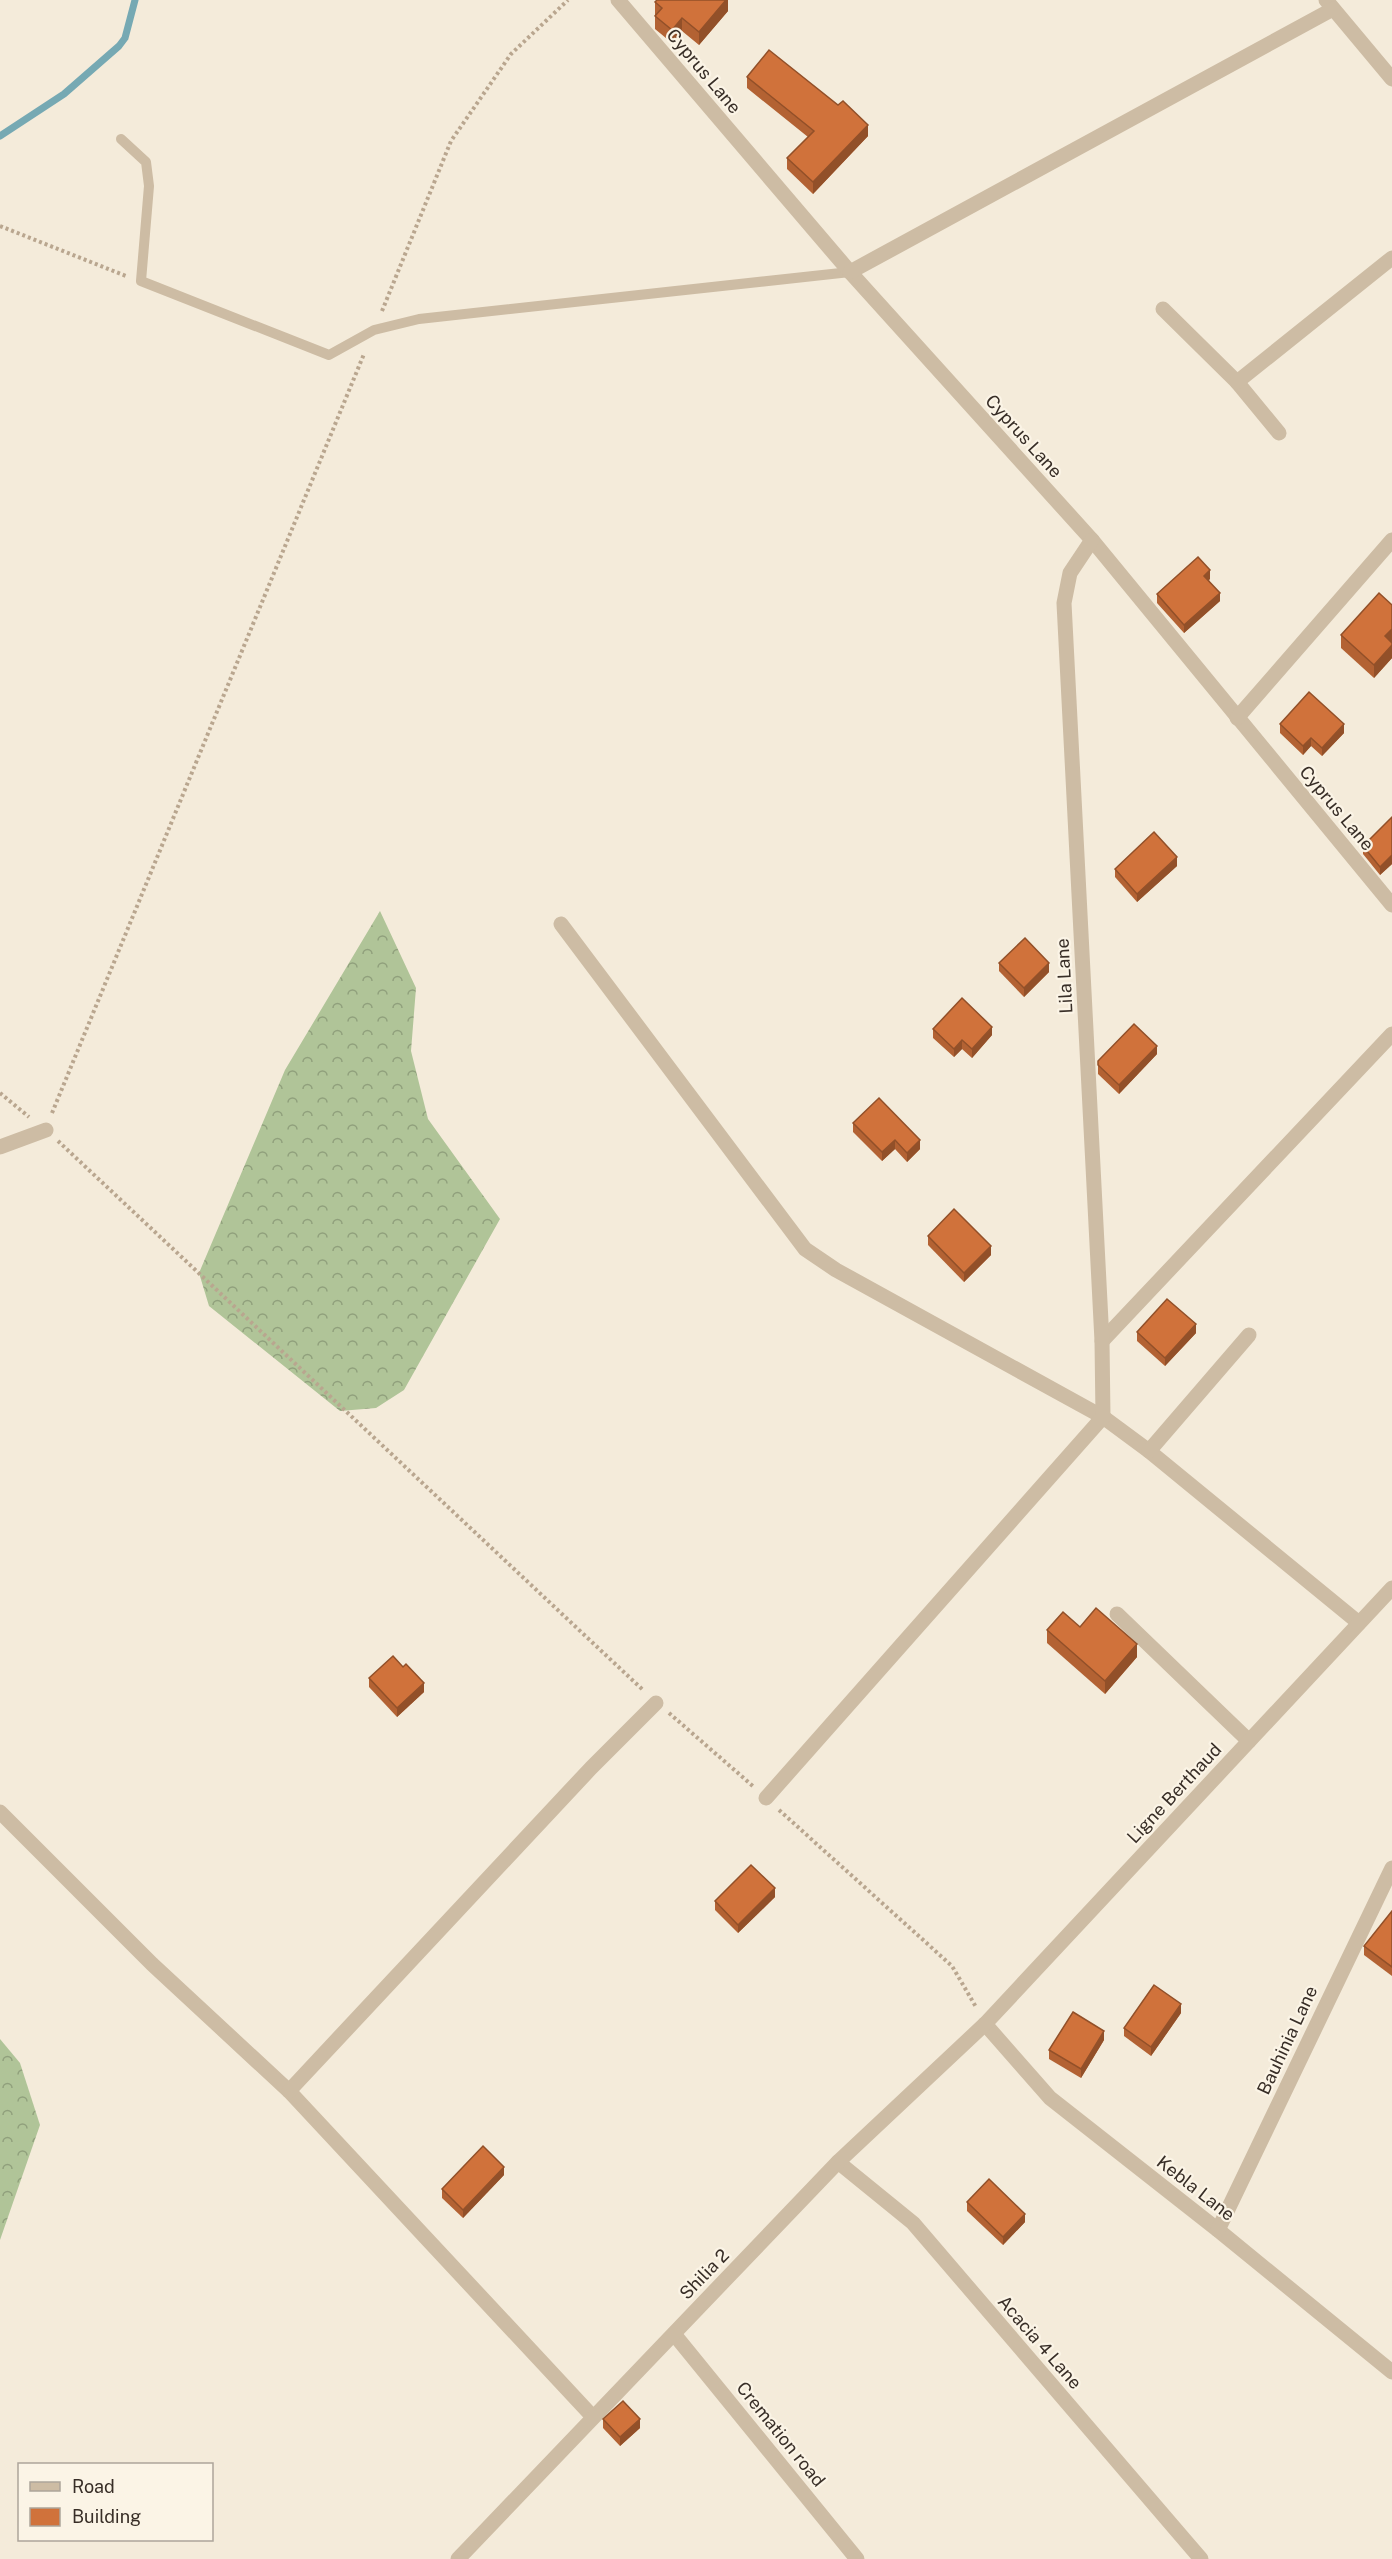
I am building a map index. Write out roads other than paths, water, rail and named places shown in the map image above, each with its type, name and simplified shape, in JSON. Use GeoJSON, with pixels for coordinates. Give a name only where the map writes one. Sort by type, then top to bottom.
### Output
{"type":"FeatureCollection","features":[{"type":"Feature","properties":{"kind":"street","name":"Cyprus Lane"},"geometry":{"type":"LineString","coordinates":[[618,0],[850,272],[1092,540],[1392,905]]}},
{"type":"Feature","properties":{"kind":"street"},"geometry":{"type":"LineString","coordinates":[[850,272],[1330,4],[1392,79]]}},
{"type":"Feature","properties":{"kind":"street"},"geometry":{"type":"LineString","coordinates":[[1237,382],[1392,258]]}},
{"type":"Feature","properties":{"kind":"street"},"geometry":{"type":"LineString","coordinates":[[1163,309],[1237,382],[1279,433]]}},
{"type":"Feature","properties":{"kind":"street","name":"Lila Lane"},"geometry":{"type":"LineString","coordinates":[[1092,540],[1070,573],[1064,603],[1102,1341],[1103,1417]]}},
{"type":"Feature","properties":{"kind":"street"},"geometry":{"type":"LineString","coordinates":[[1237,718],[1392,540]]}},
{"type":"Feature","properties":{"kind":"street"},"geometry":{"type":"LineString","coordinates":[[561,924],[805,1250],[836,1270],[1103,1417],[1149,1451],[1359,1623]]}},
{"type":"Feature","properties":{"kind":"street"},"geometry":{"type":"LineString","coordinates":[[1102,1341],[1392,1034]]}},
{"type":"Feature","properties":{"kind":"street"},"geometry":{"type":"LineString","coordinates":[[0,1147],[45,1130]]}},
{"type":"Feature","properties":{"kind":"street"},"geometry":{"type":"LineString","coordinates":[[1149,1451],[1249,1335]]}},
{"type":"Feature","properties":{"kind":"street"},"geometry":{"type":"LineString","coordinates":[[766,1798],[1103,1417]]}},
{"type":"Feature","properties":{"kind":"street","name":"Ligne Berthaud"},"geometry":{"type":"LineString","coordinates":[[985,2024],[1392,1588]]}},
{"type":"Feature","properties":{"kind":"street"},"geometry":{"type":"LineString","coordinates":[[1117,1614],[1249,1741]]}},
{"type":"Feature","properties":{"kind":"street"},"geometry":{"type":"LineString","coordinates":[[289,2091],[591,1768],[656,1702]]}},
{"type":"Feature","properties":{"kind":"street"},"geometry":{"type":"LineString","coordinates":[[0,1812],[152,1964],[289,2091],[593,2417]]}},
{"type":"Feature","properties":{"kind":"street","name":"Bauhinia Lane"},"geometry":{"type":"LineString","coordinates":[[1218,2230],[1392,1868]]}},
{"type":"Feature","properties":{"kind":"street","name":"Shilia 2"},"geometry":{"type":"LineString","coordinates":[[458,2559],[838,2162],[985,2024]]}},
{"type":"Feature","properties":{"kind":"street","name":"Kebla Lane"},"geometry":{"type":"LineString","coordinates":[[985,2024],[1050,2098],[1218,2230],[1392,2372]]}},
{"type":"Feature","properties":{"kind":"street","name":"Acacia 4 Lane"},"geometry":{"type":"LineString","coordinates":[[838,2162],[913,2223],[1201,2559]]}},
{"type":"Feature","properties":{"kind":"street","name":"Cremation road"},"geometry":{"type":"LineString","coordinates":[[674,2334],[857,2559]]}},
{"type":"Feature","properties":{"kind":"lane"},"geometry":{"type":"LineString","coordinates":[[121,139],[146,162],[149,186],[141,281],[329,355],[374,330],[419,319],[850,272]]}},
{"type":"Feature","properties":{"kind":"waterway"},"geometry":{"type":"LineString","coordinates":[[0,136],[64,94],[119,46],[125,38],[135,0]]}}]}
